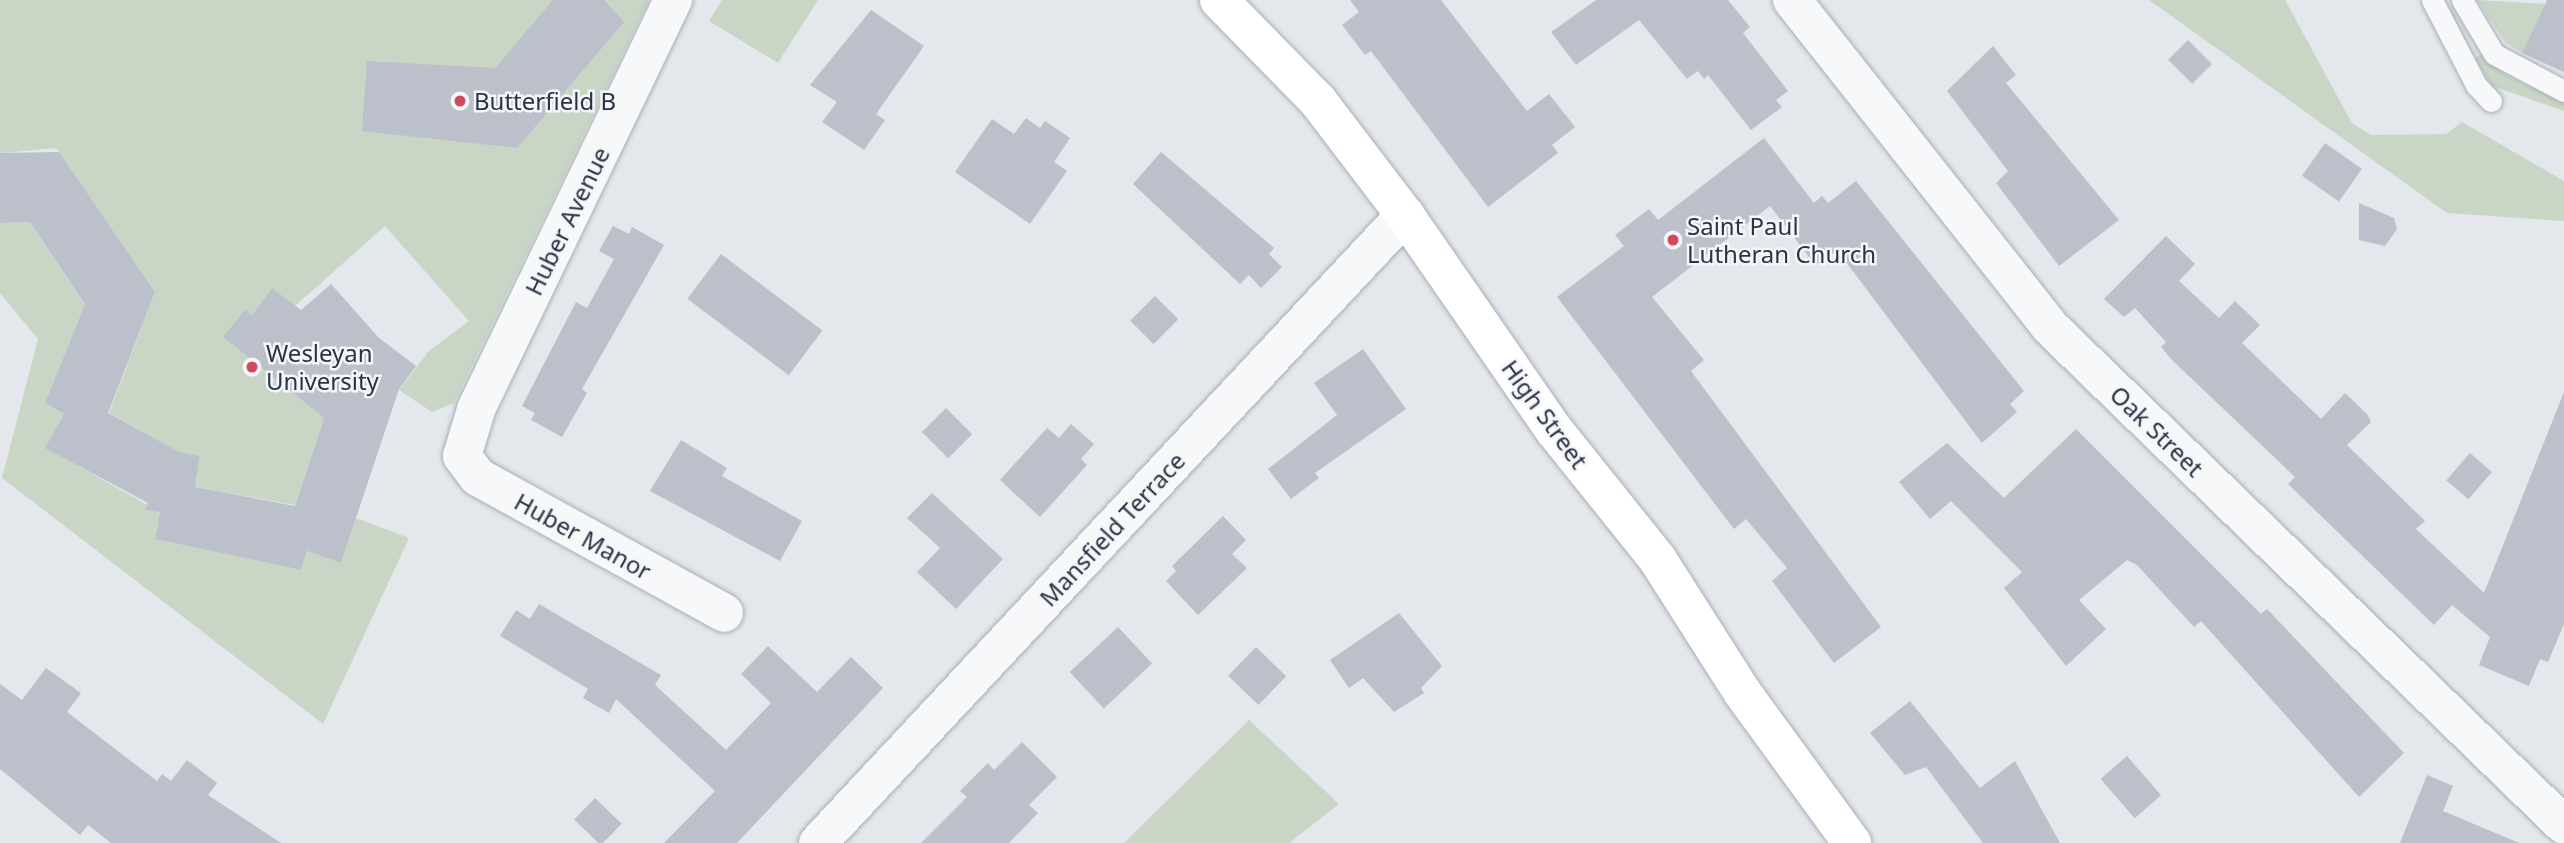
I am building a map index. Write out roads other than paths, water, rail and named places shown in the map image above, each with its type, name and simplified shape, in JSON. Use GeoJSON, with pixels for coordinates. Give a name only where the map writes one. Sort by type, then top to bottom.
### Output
{"type":"FeatureCollection","features":[{"type":"Feature","properties":{"kind":"street","name":"Huber Avenue"},"geometry":{"type":"LineString","coordinates":[[462,442],[673,0]]}},
{"type":"Feature","properties":{"kind":"street","name":"High Street"},"geometry":{"type":"LineString","coordinates":[[1219,0],[1318,102],[1405,215],[1555,430],[1658,560],[1742,692],[1852,843]]}},
{"type":"Feature","properties":{"kind":"street","name":"Oak Street"},"geometry":{"type":"LineString","coordinates":[[1792,0],[2049,326],[2564,825]]}},
{"type":"Feature","properties":{"kind":"street","name":"Mansfield Terrace"},"geometry":{"type":"LineString","coordinates":[[818,843],[1405,215]]}},
{"type":"Feature","properties":{"kind":"street","name":"Huber Manor"},"geometry":{"type":"LineString","coordinates":[[462,442],[467,468],[478,477],[724,613]]}},
{"type":"Feature","properties":{"kind":"lane"},"geometry":{"type":"LineString","coordinates":[[2432,0],[2490,101]]}},
{"type":"Feature","properties":{"kind":"lane"},"geometry":{"type":"LineString","coordinates":[[2462,0],[2494,54],[2564,91]]}},
{"type":"Feature","properties":{"kind":"place","name":"Butterfield B"},"geometry":{"type":"Point","coordinates":[460,101]}},
{"type":"Feature","properties":{"kind":"place","name":"Saint Paul Lutheran Church"},"geometry":{"type":"Point","coordinates":[1673,240]}},
{"type":"Feature","properties":{"kind":"place","name":"Wesleyan University"},"geometry":{"type":"Point","coordinates":[252,367]}}]}
